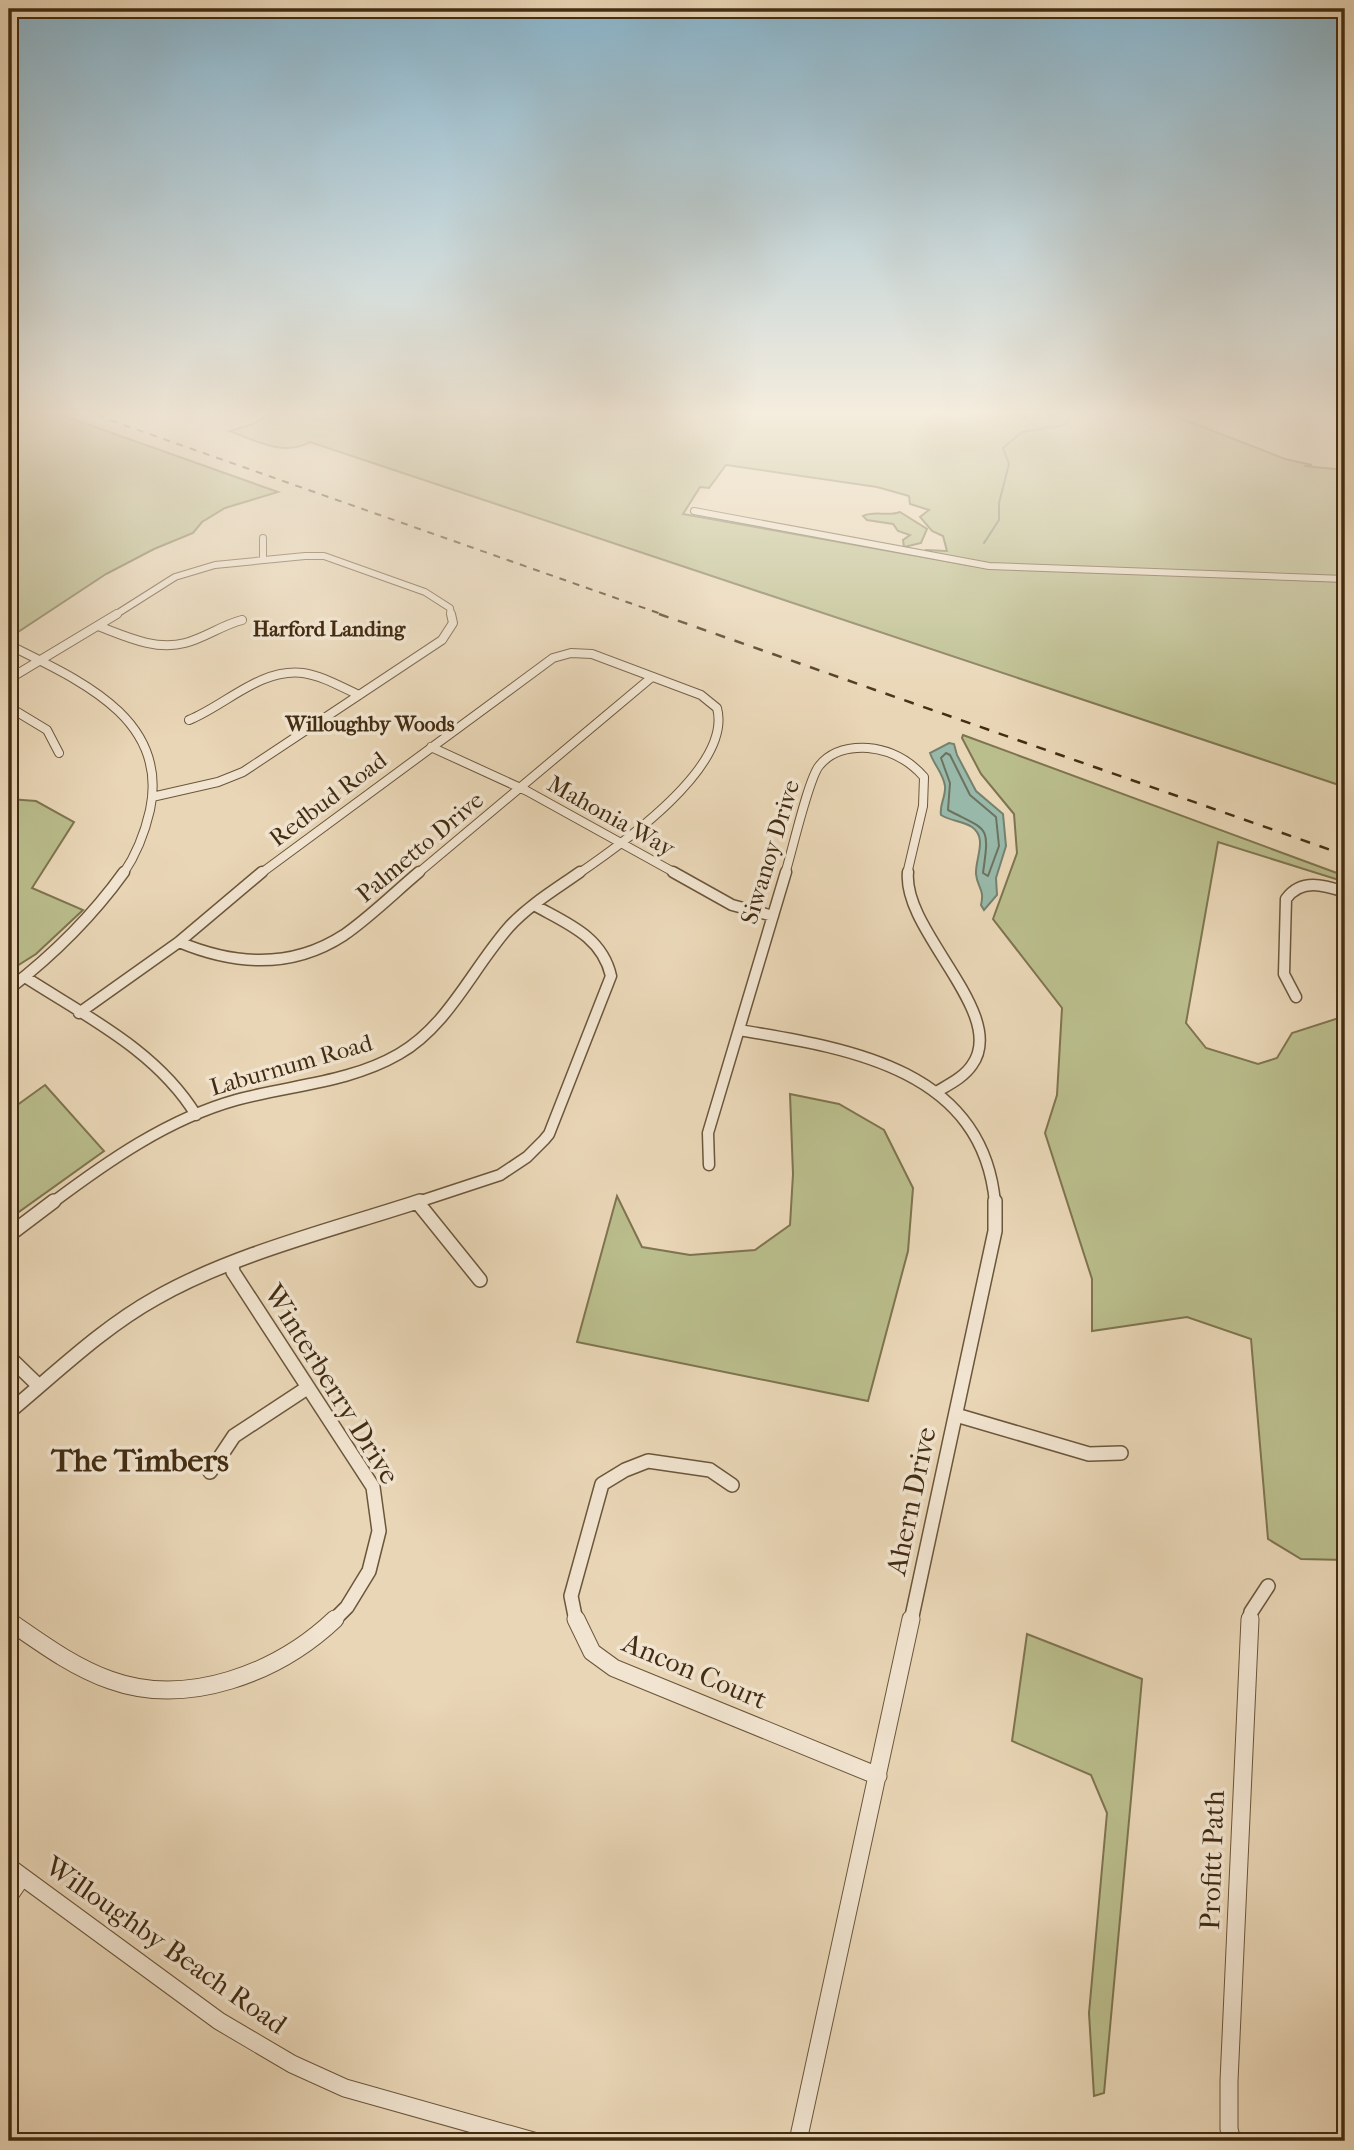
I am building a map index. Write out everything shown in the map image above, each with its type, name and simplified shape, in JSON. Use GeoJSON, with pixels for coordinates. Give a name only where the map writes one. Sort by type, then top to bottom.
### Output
{"type":"FeatureCollection","features":[{"type":"Feature","properties":{"kind":"street"},"geometry":{"type":"LineString","coordinates":[[696,511],[989,566],[1345,579]]}},
{"type":"Feature","properties":{"kind":"street"},"geometry":{"type":"LineString","coordinates":[[263,538],[263,559]]}},
{"type":"Feature","properties":{"kind":"street"},"geometry":{"type":"LineString","coordinates":[[9,678],[41,662],[184,573],[215,565],[316,555],[337,559],[435,596],[450,608],[453,623],[442,640],[236,776],[152,797]]}},
{"type":"Feature","properties":{"kind":"street"},"geometry":{"type":"LineString","coordinates":[[98,626],[164,646],[192,641],[223,625],[242,620]]}},
{"type":"Feature","properties":{"kind":"street"},"geometry":{"type":"LineString","coordinates":[[9,645],[111,704],[127,719],[143,742],[152,773],[148,823],[139,846],[117,885],[97,911],[49,958],[9,989]]}},
{"type":"Feature","properties":{"kind":"street","name":"Redbud Road"},"geometry":{"type":"LineString","coordinates":[[79,1013],[179,942],[264,870],[547,662],[575,652],[592,654],[652,677]]}},
{"type":"Feature","properties":{"kind":"street"},"geometry":{"type":"LineString","coordinates":[[189,720],[206,715],[271,676],[285,673],[309,674],[359,695]]}},
{"type":"Feature","properties":{"kind":"street","name":"Palmetto Drive"},"geometry":{"type":"LineString","coordinates":[[179,942],[208,956],[248,962],[281,960],[316,950],[344,935],[652,677]]}},
{"type":"Feature","properties":{"kind":"street","name":"Laburnum Road"},"geometry":{"type":"LineString","coordinates":[[9,1235],[135,1144],[196,1115],[264,1092],[356,1072],[399,1054],[433,1028],[487,953],[513,923],[645,826],[680,793],[712,743],[720,716],[711,701],[652,677]]}},
{"type":"Feature","properties":{"kind":"street"},"geometry":{"type":"LineString","coordinates":[[9,707],[51,731],[59,753]]}},
{"type":"Feature","properties":{"kind":"street","name":"Mahonia Way"},"geometry":{"type":"LineString","coordinates":[[431,747],[521,788],[732,905],[773,916]]}},
{"type":"Feature","properties":{"kind":"street","name":"Siwanoy Drive"},"geometry":{"type":"LineString","coordinates":[[709,1165],[708,1133],[812,784],[822,762],[841,752],[868,748],[895,754],[919,769],[925,777],[926,786],[907,878],[908,892],[913,906],[975,1016],[981,1048],[974,1063],[938,1091]]}},
{"type":"Feature","properties":{"kind":"street"},"geometry":{"type":"LineString","coordinates":[[1296,997],[1284,974],[1286,899],[1290,891],[1305,885],[1345,892]]}},
{"type":"Feature","properties":{"kind":"street","name":"Winterberry Drive"},"geometry":{"type":"LineString","coordinates":[[9,1412],[124,1318],[157,1297],[232,1263],[500,1175],[517,1166],[538,1148],[549,1134],[608,990],[610,965],[597,943],[534,905]]}},
{"type":"Feature","properties":{"kind":"street"},"geometry":{"type":"LineString","coordinates":[[25,977],[170,1076],[190,1101],[196,1115]]}},
{"type":"Feature","properties":{"kind":"street","name":"Ahern Drive"},"geometry":{"type":"LineString","coordinates":[[739,1030],[869,1056],[914,1076],[938,1091],[962,1117],[983,1148],[997,1202],[995,1231],[798,2141]]}},
{"type":"Feature","properties":{"kind":"street"},"geometry":{"type":"LineString","coordinates":[[418,1203],[480,1280]]}},
{"type":"Feature","properties":{"kind":"street","name":"Winterberry Drive"},"geometry":{"type":"LineString","coordinates":[[9,1622],[92,1675],[153,1690],[200,1686],[257,1671],[278,1660],[326,1629],[351,1605],[366,1583],[381,1532],[380,1508],[373,1487],[233,1272],[232,1263]]}},
{"type":"Feature","properties":{"kind":"street"},"geometry":{"type":"LineString","coordinates":[[9,1357],[39,1386]]}},
{"type":"Feature","properties":{"kind":"street"},"geometry":{"type":"LineString","coordinates":[[210,1472],[234,1436],[307,1388]]}},
{"type":"Feature","properties":{"kind":"street"},"geometry":{"type":"LineString","coordinates":[[956,1415],[1089,1454],[1121,1453]]}},
{"type":"Feature","properties":{"kind":"street","name":"Ancon Court"},"geometry":{"type":"LineString","coordinates":[[732,1485],[710,1470],[648,1461],[625,1470],[602,1484],[571,1596],[577,1626],[592,1652],[614,1668],[878,1776]]}},
{"type":"Feature","properties":{"kind":"street","name":"Profitt Path"},"geometry":{"type":"LineString","coordinates":[[1232,2141],[1229,2129],[1229,2081],[1247,1634],[1251,1612],[1268,1586]]}},
{"type":"Feature","properties":{"kind":"street"},"geometry":{"type":"LineString","coordinates":[[9,1896],[16,1872]]}},
{"type":"Feature","properties":{"kind":"street","name":"Willoughby Beach Road"},"geometry":{"type":"LineString","coordinates":[[16,1872],[219,2021],[292,2064],[345,2088],[533,2141]]}},
{"type":"Feature","properties":{"kind":"green space"},"geometry":{"type":"Polygon","coordinates":[[[9,511],[220,511],[202,522],[193,533],[154,549],[106,574],[9,638],[9,511]]]}},
{"type":"Feature","properties":{"kind":"green space"},"geometry":{"type":"Polygon","coordinates":[[[518,511],[685,511],[683,514],[973,566],[977,563],[923,552],[947,551],[943,536],[932,531],[920,517],[927,511],[1345,511],[1345,787],[518,511]]]}},
{"type":"Feature","properties":{"kind":"green space"},"geometry":{"type":"Polygon","coordinates":[[[900,512],[927,529],[921,543],[904,547],[903,540],[910,535],[898,531],[893,524],[867,520],[863,516],[900,512]]]}},
{"type":"Feature","properties":{"kind":"green space"},"geometry":{"type":"Polygon","coordinates":[[[963,735],[1345,876],[1345,882],[1218,842],[1186,1023],[1206,1048],[1258,1064],[1277,1058],[1292,1033],[1345,1016],[1345,1560],[1301,1559],[1268,1539],[1251,1339],[1187,1317],[1092,1331],[1092,1279],[1045,1133],[1057,1095],[1062,1008],[993,919],[1017,853],[1014,814],[981,774],[962,738],[963,735]]]}},
{"type":"Feature","properties":{"kind":"green space"},"geometry":{"type":"Polygon","coordinates":[[[9,799],[36,801],[74,822],[32,888],[83,910],[36,954],[9,971],[9,799]]]}},
{"type":"Feature","properties":{"kind":"green space"},"geometry":{"type":"Polygon","coordinates":[[[45,1085],[104,1151],[9,1219],[9,1111],[45,1085]]]}},
{"type":"Feature","properties":{"kind":"green space"},"geometry":{"type":"Polygon","coordinates":[[[790,1094],[839,1104],[884,1130],[913,1188],[908,1251],[868,1401],[577,1342],[617,1196],[642,1247],[690,1255],[755,1250],[790,1225],[793,1174],[790,1094]]]}},
{"type":"Feature","properties":{"kind":"green space"},"geometry":{"type":"Polygon","coordinates":[[[1027,1634],[1142,1679],[1104,2093],[1094,2096],[1089,2013],[1107,1813],[1091,1775],[1012,1741],[1027,1634]]]}},
{"type":"Feature","properties":{"kind":"water"},"geometry":{"type":"Polygon","coordinates":[[[949,743],[954,744],[976,791],[1003,814],[1006,846],[996,878],[997,895],[984,910],[976,874],[980,849],[977,832],[965,823],[941,815],[945,786],[930,753],[949,743]]]}},
{"type":"Feature","properties":{"kind":"waterway"},"geometry":{"type":"LineString","coordinates":[[984,543],[999,520],[999,511]]}},
{"type":"Feature","properties":{"kind":"railway"},"geometry":{"type":"LineString","coordinates":[[369,511],[664,615]]}},
{"type":"Feature","properties":{"kind":"railway"},"geometry":{"type":"LineString","coordinates":[[659,614],[1345,855]]}},
{"type":"Feature","properties":{"kind":"district","name":"Harford Landing"},"geometry":{"type":"Point","coordinates":[329,629]}},
{"type":"Feature","properties":{"kind":"district","name":"Willoughby Woods"},"geometry":{"type":"Point","coordinates":[370,724]}},
{"type":"Feature","properties":{"kind":"district","name":"The Timbers"},"geometry":{"type":"Point","coordinates":[140,1460]}}]}
